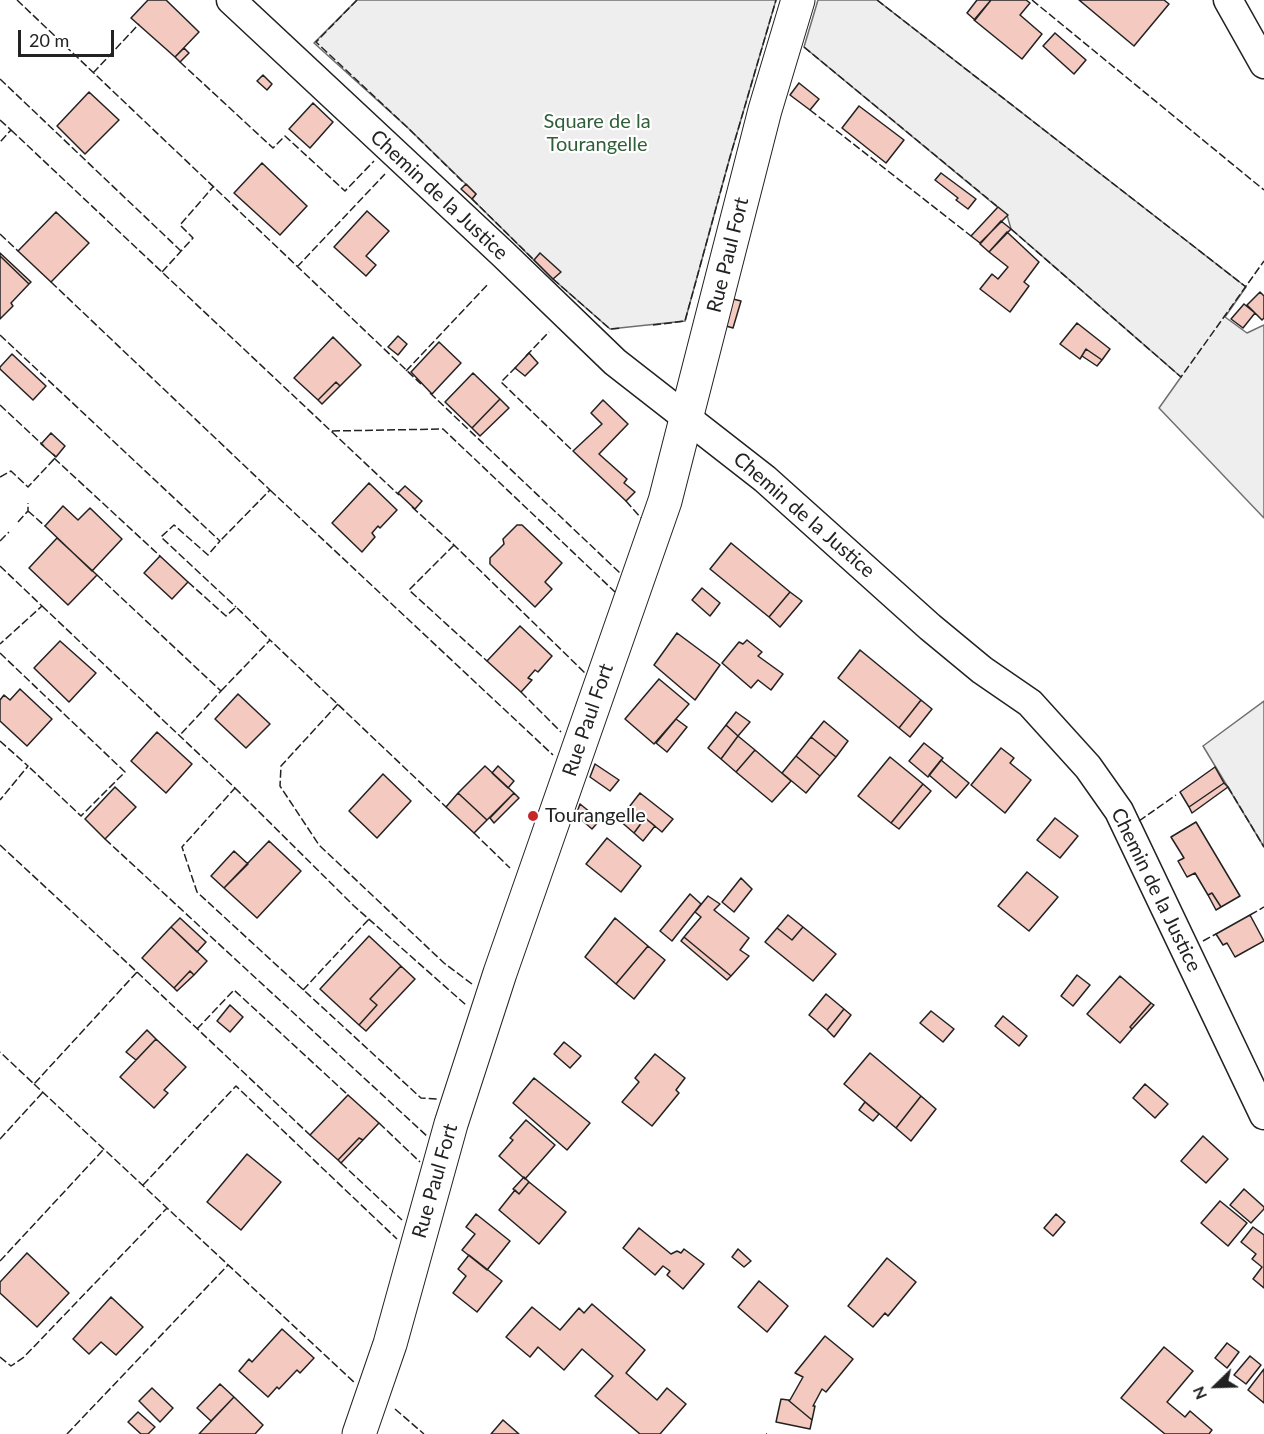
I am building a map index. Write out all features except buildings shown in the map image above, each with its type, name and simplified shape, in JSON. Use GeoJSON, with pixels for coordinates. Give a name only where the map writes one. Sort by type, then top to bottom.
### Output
{"type":"FeatureCollection","features":[{"type":"Feature","properties":{"kind":"street","name":"Chemin de la Justice"},"geometry":{"type":"LineString","coordinates":[[231,0],[615,362],[765,478],[930,627],[973,662],[1030,703],[1088,767],[1119,811],[1264,1115]]}},
{"type":"Feature","properties":{"kind":"street","name":"Rue Paul Fort"},"geometry":{"type":"LineString","coordinates":[[358,1434],[390,1344],[451,1124],[496,983],[665,501],[765,110],[798,0]]}},
{"type":"Feature","properties":{"kind":"street"},"geometry":{"type":"LineString","coordinates":[[1228,0],[1264,64]]}},
{"type":"Feature","properties":{"kind":"green space","name":"Square de la Tourangelle"},"geometry":{"type":"Polygon","coordinates":[[[357,0],[776,0],[685,321],[610,329],[553,279],[472,199],[476,194],[408,128],[314,43],[357,0]]]}},
{"type":"Feature","properties":{"kind":"green space"},"geometry":{"type":"Polygon","coordinates":[[[818,0],[877,0],[1246,287],[1225,317],[1247,333],[1264,325],[1264,518],[1159,408],[1181,377],[1011,229],[1007,215],[804,47],[818,0]]]}},
{"type":"Feature","properties":{"kind":"green space"},"geometry":{"type":"Polygon","coordinates":[[[1264,701],[1264,847],[1203,746],[1264,701]]]}},
{"type":"Feature","properties":{"kind":"fence"},"geometry":{"type":"LineString","coordinates":[[17,0],[421,384]]}},
{"type":"Feature","properties":{"kind":"fence"},"geometry":{"type":"LineString","coordinates":[[357,0],[316,42],[463,182]]}},
{"type":"Feature","properties":{"kind":"fence"},"geometry":{"type":"LineString","coordinates":[[653,325],[685,321],[776,0]]}},
{"type":"Feature","properties":{"kind":"fence"},"geometry":{"type":"LineString","coordinates":[[877,0],[1246,287]]}},
{"type":"Feature","properties":{"kind":"fence"},"geometry":{"type":"LineString","coordinates":[[1032,0],[1264,190]]}},
{"type":"Feature","properties":{"kind":"fence"},"geometry":{"type":"LineString","coordinates":[[93,73],[139,24]]}},
{"type":"Feature","properties":{"kind":"fence"},"geometry":{"type":"LineString","coordinates":[[804,47],[998,207]]}},
{"type":"Feature","properties":{"kind":"fence"},"geometry":{"type":"LineString","coordinates":[[180,62],[273,148],[285,136],[345,191],[374,161]]}},
{"type":"Feature","properties":{"kind":"fence"},"geometry":{"type":"LineString","coordinates":[[0,79],[181,251]]}},
{"type":"Feature","properties":{"kind":"fence"},"geometry":{"type":"LineString","coordinates":[[810,110],[971,236]]}},
{"type":"Feature","properties":{"kind":"fence"},"geometry":{"type":"LineString","coordinates":[[0,120],[11,130],[0,142]]}},
{"type":"Feature","properties":{"kind":"fence"},"geometry":{"type":"LineString","coordinates":[[11,130],[399,495]]}},
{"type":"Feature","properties":{"kind":"fence"},"geometry":{"type":"LineString","coordinates":[[297,267],[385,174]]}},
{"type":"Feature","properties":{"kind":"fence"},"geometry":{"type":"LineString","coordinates":[[162,272],[193,238],[180,225],[213,187]]}},
{"type":"Feature","properties":{"kind":"fence"},"geometry":{"type":"LineString","coordinates":[[472,199],[534,260]]}},
{"type":"Feature","properties":{"kind":"fence"},"geometry":{"type":"LineString","coordinates":[[1011,229],[1181,377],[1264,261]]}},
{"type":"Feature","properties":{"kind":"fence"},"geometry":{"type":"LineString","coordinates":[[0,234],[18,251]]}},
{"type":"Feature","properties":{"kind":"fence"},"geometry":{"type":"LineString","coordinates":[[553,279],[610,329],[622,328]]}},
{"type":"Feature","properties":{"kind":"fence"},"geometry":{"type":"LineString","coordinates":[[51,282],[270,490],[220,541]]}},
{"type":"Feature","properties":{"kind":"fence"},"geometry":{"type":"LineString","coordinates":[[406,371],[489,283]]}},
{"type":"Feature","properties":{"kind":"fence"},"geometry":{"type":"LineString","coordinates":[[526,356],[549,332]]}},
{"type":"Feature","properties":{"kind":"fence"},"geometry":{"type":"LineString","coordinates":[[0,335],[220,541],[208,555],[174,525],[161,537],[236,607]]}},
{"type":"Feature","properties":{"kind":"fence"},"geometry":{"type":"LineString","coordinates":[[516,367],[501,382],[573,451]]}},
{"type":"Feature","properties":{"kind":"fence"},"geometry":{"type":"LineString","coordinates":[[430,393],[621,574]]}},
{"type":"Feature","properties":{"kind":"fence"},"geometry":{"type":"LineString","coordinates":[[0,405],[44,446]]}},
{"type":"Feature","properties":{"kind":"fence"},"geometry":{"type":"LineString","coordinates":[[332,431],[443,429],[615,592]]}},
{"type":"Feature","properties":{"kind":"fence"},"geometry":{"type":"LineString","coordinates":[[0,477],[11,471],[28,487],[56,457],[53,454]]}},
{"type":"Feature","properties":{"kind":"fence"},"geometry":{"type":"LineString","coordinates":[[54,458],[160,556]]}},
{"type":"Feature","properties":{"kind":"fence"},"geometry":{"type":"LineString","coordinates":[[270,490],[553,755]]}},
{"type":"Feature","properties":{"kind":"fence"},"geometry":{"type":"LineString","coordinates":[[626,501],[641,518]]}},
{"type":"Feature","properties":{"kind":"fence"},"geometry":{"type":"LineString","coordinates":[[18,522],[28,511],[28,503]]}},
{"type":"Feature","properties":{"kind":"fence"},"geometry":{"type":"LineString","coordinates":[[412,507],[585,673]]}},
{"type":"Feature","properties":{"kind":"fence"},"geometry":{"type":"LineString","coordinates":[[28,511],[45,526]]}},
{"type":"Feature","properties":{"kind":"fence"},"geometry":{"type":"LineString","coordinates":[[0,541],[9,532]]}},
{"type":"Feature","properties":{"kind":"fence"},"geometry":{"type":"LineString","coordinates":[[454,545],[409,590],[487,661]]}},
{"type":"Feature","properties":{"kind":"fence"},"geometry":{"type":"LineString","coordinates":[[0,566],[42,606],[0,644]]}},
{"type":"Feature","properties":{"kind":"fence"},"geometry":{"type":"LineString","coordinates":[[97,575],[221,691],[180,735]]}},
{"type":"Feature","properties":{"kind":"fence"},"geometry":{"type":"LineString","coordinates":[[188,582],[226,616],[236,607],[270,640]]}},
{"type":"Feature","properties":{"kind":"fence"},"geometry":{"type":"LineString","coordinates":[[42,606],[235,788],[182,847],[197,892],[421,1098],[438,1099]]}},
{"type":"Feature","properties":{"kind":"fence"},"geometry":{"type":"LineString","coordinates":[[221,691],[270,640],[446,807]]}},
{"type":"Feature","properties":{"kind":"fence"},"geometry":{"type":"LineString","coordinates":[[0,653],[125,772],[81,816],[28,766]]}},
{"type":"Feature","properties":{"kind":"fence"},"geometry":{"type":"LineString","coordinates":[[521,692],[561,732]]}},
{"type":"Feature","properties":{"kind":"fence"},"geometry":{"type":"LineString","coordinates":[[338,704],[281,766],[280,786],[319,845],[444,963],[472,984]]}},
{"type":"Feature","properties":{"kind":"fence"},"geometry":{"type":"LineString","coordinates":[[0,741],[28,766],[0,800]]}},
{"type":"Feature","properties":{"kind":"fence"},"geometry":{"type":"LineString","coordinates":[[1228,787],[1264,847]]}},
{"type":"Feature","properties":{"kind":"fence"},"geometry":{"type":"LineString","coordinates":[[235,788],[354,906],[466,1005]]}},
{"type":"Feature","properties":{"kind":"fence"},"geometry":{"type":"LineString","coordinates":[[1139,821],[1176,795]]}},
{"type":"Feature","properties":{"kind":"fence"},"geometry":{"type":"LineString","coordinates":[[474,833],[510,868]]}},
{"type":"Feature","properties":{"kind":"fence"},"geometry":{"type":"LineString","coordinates":[[105,839],[428,1137]]}},
{"type":"Feature","properties":{"kind":"fence"},"geometry":{"type":"LineString","coordinates":[[0,845],[137,972],[34,1084],[0,1052]]}},
{"type":"Feature","properties":{"kind":"fence"},"geometry":{"type":"LineString","coordinates":[[1250,915],[1264,907]]}},
{"type":"Feature","properties":{"kind":"fence"},"geometry":{"type":"LineString","coordinates":[[303,990],[369,919]]}},
{"type":"Feature","properties":{"kind":"fence"},"geometry":{"type":"LineString","coordinates":[[1203,941],[1216,934]]}},
{"type":"Feature","properties":{"kind":"fence"},"geometry":{"type":"LineString","coordinates":[[137,972],[310,1135]]}},
{"type":"Feature","properties":{"kind":"fence"},"geometry":{"type":"LineString","coordinates":[[197,1029],[234,990],[348,1095]]}},
{"type":"Feature","properties":{"kind":"fence"},"geometry":{"type":"LineString","coordinates":[[34,1084],[356,1384]]}},
{"type":"Feature","properties":{"kind":"fence"},"geometry":{"type":"LineString","coordinates":[[143,1185],[236,1086],[397,1239]]}},
{"type":"Feature","properties":{"kind":"fence"},"geometry":{"type":"LineString","coordinates":[[0,1139],[43,1092]]}},
{"type":"Feature","properties":{"kind":"fence"},"geometry":{"type":"LineString","coordinates":[[379,1123],[420,1162]]}},
{"type":"Feature","properties":{"kind":"fence"},"geometry":{"type":"LineString","coordinates":[[0,1261],[104,1149]]}},
{"type":"Feature","properties":{"kind":"fence"},"geometry":{"type":"LineString","coordinates":[[341,1163],[402,1220]]}},
{"type":"Feature","properties":{"kind":"fence"},"geometry":{"type":"LineString","coordinates":[[0,1357],[11,1366],[24,1357],[167,1208]]}},
{"type":"Feature","properties":{"kind":"fence"},"geometry":{"type":"LineString","coordinates":[[67,1434],[228,1265]]}},
{"type":"Feature","properties":{"kind":"fence"},"geometry":{"type":"LineString","coordinates":[[395,1409],[424,1434]]}},
{"type":"Feature","properties":{"kind":"place","name":"Tourangelle"},"geometry":{"type":"Point","coordinates":[533,816]}}]}
